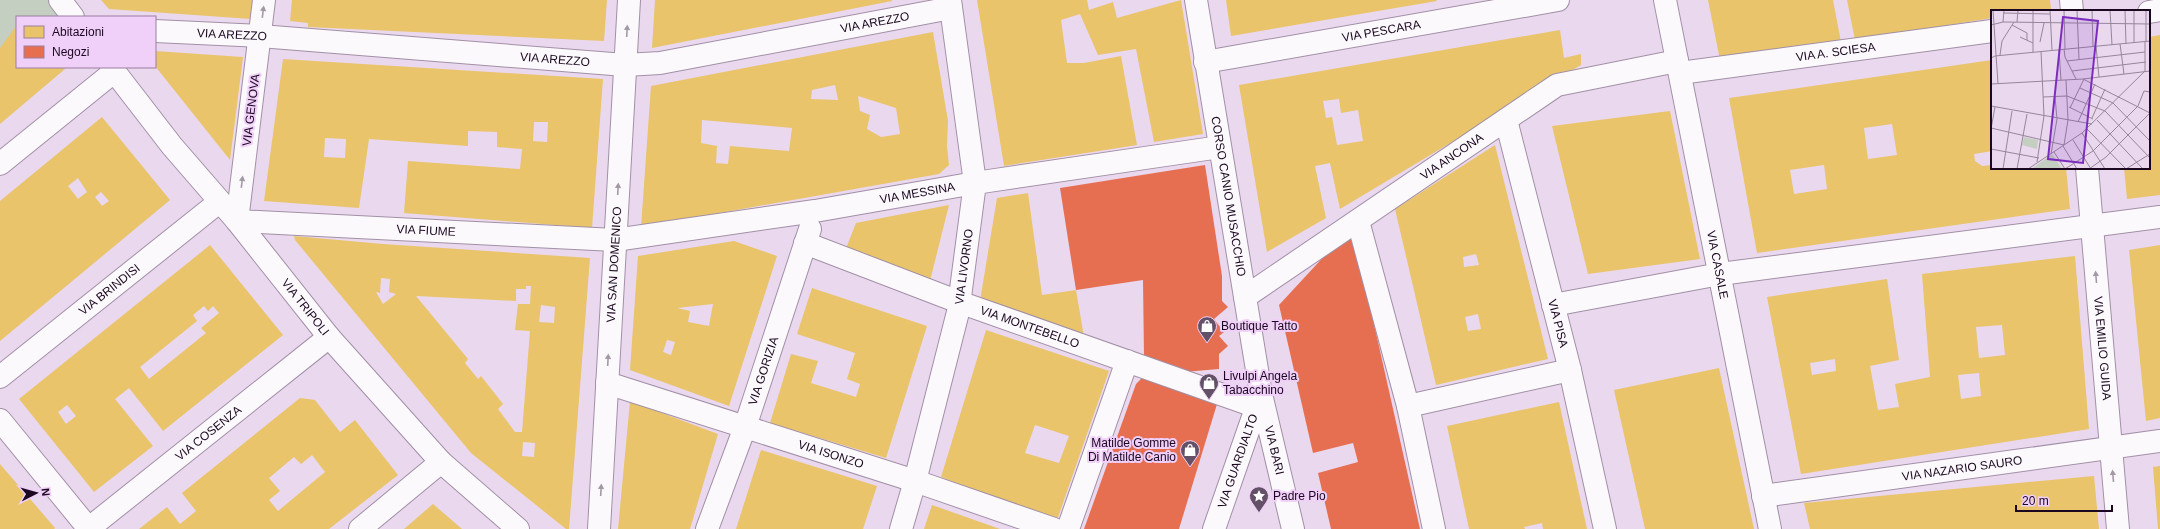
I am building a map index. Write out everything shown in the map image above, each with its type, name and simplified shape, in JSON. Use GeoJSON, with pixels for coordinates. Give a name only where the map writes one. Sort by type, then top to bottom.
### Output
{"type":"FeatureCollection","features":[{"type":"Feature","properties":{"kind":"street"},"geometry":{"type":"LineString","coordinates":[[60,0],[72,16]]}},
{"type":"Feature","properties":{"kind":"street","name":"VIA GENOVA"},"geometry":{"type":"LineString","coordinates":[[237,221],[264,0]]}},
{"type":"Feature","properties":{"kind":"street","name":"VIA SAN DOMENICO"},"geometry":{"type":"LineString","coordinates":[[599,529],[629,0]]}},
{"type":"Feature","properties":{"kind":"street","name":"CORSO CANIO MUSACCHIO"},"geometry":{"type":"LineString","coordinates":[[1196,0],[1205,62],[1245,297],[1259,400]]}},
{"type":"Feature","properties":{"kind":"street","name":"VIA PESCARA"},"geometry":{"type":"LineString","coordinates":[[1205,62],[1558,0]]}},
{"type":"Feature","properties":{"kind":"street","name":"VIA CASALE"},"geometry":{"type":"LineString","coordinates":[[1665,0],[1770,529]]}},
{"type":"Feature","properties":{"kind":"street"},"geometry":{"type":"LineString","coordinates":[[2071,0],[2072,10]]}},
{"type":"Feature","properties":{"kind":"street","name":"VIA AREZZO"},"geometry":{"type":"LineString","coordinates":[[156,31],[260,36],[625,65],[660,63],[950,4]]}},
{"type":"Feature","properties":{"kind":"street","name":"VIA LIVORNO"},"geometry":{"type":"LineString","coordinates":[[901,529],[915,481],[959,302],[975,183],[950,4]]}},
{"type":"Feature","properties":{"kind":"street"},"geometry":{"type":"LineString","coordinates":[[2150,12],[2160,10]]}},
{"type":"Feature","properties":{"kind":"street","name":"VIA A. SCIESA"},"geometry":{"type":"LineString","coordinates":[[1679,67],[1991,32]]}},
{"type":"Feature","properties":{"kind":"street","name":"VIA ANCONA"},"geometry":{"type":"LineString","coordinates":[[1245,297],[1558,85],[1679,67]]}},
{"type":"Feature","properties":{"kind":"street"},"geometry":{"type":"LineString","coordinates":[[0,164],[113,69]]}},
{"type":"Feature","properties":{"kind":"street","name":"VIA TRIPOLI"},"geometry":{"type":"LineString","coordinates":[[113,69],[172,146],[237,221],[329,337],[441,462],[518,529]]}},
{"type":"Feature","properties":{"kind":"street","name":"VIA PISA"},"geometry":{"type":"LineString","coordinates":[[1506,120],[1570,370],[1605,529]]}},
{"type":"Feature","properties":{"kind":"street","name":"VIA MESSINA"},"geometry":{"type":"LineString","coordinates":[[615,240],[816,211],[975,183],[1220,147]]}},
{"type":"Feature","properties":{"kind":"street","name":"VIA EMILIO GUIDA"},"geometry":{"type":"LineString","coordinates":[[2087,169],[2118,529]]}},
{"type":"Feature","properties":{"kind":"street","name":"VIA BRINDISI"},"geometry":{"type":"LineString","coordinates":[[0,377],[219,202]]}},
{"type":"Feature","properties":{"kind":"street","name":"VIA GORIZIA"},"geometry":{"type":"LineString","coordinates":[[707,529],[745,428],[816,211]]}},
{"type":"Feature","properties":{"kind":"street"},"geometry":{"type":"LineString","coordinates":[[1553,305],[1720,274],[2160,217]]}},
{"type":"Feature","properties":{"kind":"street","name":"VIA FIUME"},"geometry":{"type":"LineString","coordinates":[[237,221],[615,240]]}},
{"type":"Feature","properties":{"kind":"street"},"geometry":{"type":"LineString","coordinates":[[1358,221],[1408,406],[1434,529]]}},
{"type":"Feature","properties":{"kind":"street","name":"VIA MONTEBELLO"},"geometry":{"type":"LineString","coordinates":[[805,243],[959,302],[1127,361],[1259,400]]}},
{"type":"Feature","properties":{"kind":"street","name":"VIA COSENZA"},"geometry":{"type":"LineString","coordinates":[[89,529],[329,337]]}},
{"type":"Feature","properties":{"kind":"street"},"geometry":{"type":"LineString","coordinates":[[1068,529],[1127,361]]}},
{"type":"Feature","properties":{"kind":"street"},"geometry":{"type":"LineString","coordinates":[[1408,406],[1570,370]]}},
{"type":"Feature","properties":{"kind":"street","name":"VIA ISONZO"},"geometry":{"type":"LineString","coordinates":[[607,383],[915,481],[1054,529]]}},
{"type":"Feature","properties":{"kind":"street","name":"VIA GUARDIALTO"},"geometry":{"type":"LineString","coordinates":[[1214,529],[1259,400]]}},
{"type":"Feature","properties":{"kind":"street","name":"VIA BARI"},"geometry":{"type":"LineString","coordinates":[[1259,400],[1293,529]]}},
{"type":"Feature","properties":{"kind":"street"},"geometry":{"type":"LineString","coordinates":[[0,420],[89,529]]}},
{"type":"Feature","properties":{"kind":"street","name":"VIA NAZARIO SAURO"},"geometry":{"type":"LineString","coordinates":[[1764,496],[2160,441]]}},
{"type":"Feature","properties":{"kind":"street"},"geometry":{"type":"LineString","coordinates":[[360,529],[441,462]]}},
{"type":"Feature","properties":{"kind":"green space"},"geometry":{"type":"Polygon","coordinates":[[[0,0],[48,0],[60,16],[16,16],[17,68],[0,122],[0,0]]]}},
{"type":"Feature","properties":{"kind":"building: Abitazioni"},"geometry":{"type":"Polygon","coordinates":[[[101,0],[253,0],[251,19],[109,9],[101,0]]]}},
{"type":"Feature","properties":{"kind":"building: Abitazioni"},"geometry":{"type":"Polygon","coordinates":[[[292,0],[607,0],[604,41],[308,27],[308,23],[290,21],[292,0]]]}},
{"type":"Feature","properties":{"kind":"building: Abitazioni"},"geometry":{"type":"Polygon","coordinates":[[[655,0],[892,0],[892,1],[652,48],[655,0]]]}},
{"type":"Feature","properties":{"kind":"building: Abitazioni"},"geometry":{"type":"Polygon","coordinates":[[[977,0],[1087,0],[1089,10],[1113,2],[1117,18],[1181,0],[1203,134],[1154,142],[1136,49],[1098,55],[1080,14],[1061,20],[1067,63],[1084,63],[1121,56],[1137,145],[1004,166],[977,0]]]}},
{"type":"Feature","properties":{"kind":"building: Abitazioni"},"geometry":{"type":"Polygon","coordinates":[[[1226,0],[1436,0],[1437,1],[1231,36],[1226,0]]]}},
{"type":"Feature","properties":{"kind":"building: Abitazioni"},"geometry":{"type":"Polygon","coordinates":[[[1708,0],[1833,0],[1841,42],[1720,60],[1708,0]]]}},
{"type":"Feature","properties":{"kind":"building: Abitazioni"},"geometry":{"type":"Polygon","coordinates":[[[1847,0],[2050,0],[2051,9],[1991,10],[1991,18],[1855,40],[1847,0]]]}},
{"type":"Feature","properties":{"kind":"building: Abitazioni"},"geometry":{"type":"Polygon","coordinates":[[[16,26],[16,68],[65,69],[0,124],[0,48],[16,26]]]}},
{"type":"Feature","properties":{"kind":"building: Abitazioni"},"geometry":{"type":"Polygon","coordinates":[[[1560,30],[1564,58],[1581,54],[1581,65],[1340,209],[1330,163],[1315,166],[1326,218],[1267,252],[1239,85],[1560,30]],[[1339,99],[1323,101],[1326,118],[1332,117],[1337,145],[1363,141],[1358,110],[1341,113],[1339,99]]]}},
{"type":"Feature","properties":{"kind":"building: Abitazioni"},"geometry":{"type":"Polygon","coordinates":[[[933,32],[948,121],[947,146],[949,165],[939,174],[641,227],[651,86],[933,32]],[[835,85],[812,90],[811,99],[838,100],[835,85]],[[858,96],[860,111],[870,115],[867,129],[881,137],[900,134],[896,108],[858,96]],[[702,120],[701,143],[717,146],[716,163],[728,164],[730,146],[789,151],[792,128],[702,120]]]}},
{"type":"Feature","properties":{"kind":"building: Abitazioni"},"geometry":{"type":"Polygon","coordinates":[[[2160,35],[2160,195],[2127,199],[2124,169],[2150,169],[2150,37],[2160,35]]]}},
{"type":"Feature","properties":{"kind":"building: Abitazioni"},"geometry":{"type":"Polygon","coordinates":[[[156,51],[243,57],[230,160],[156,67],[156,51]]]}},
{"type":"Feature","properties":{"kind":"building: Abitazioni"},"geometry":{"type":"Polygon","coordinates":[[[283,59],[603,79],[592,228],[404,213],[408,161],[520,169],[522,149],[497,147],[497,132],[468,131],[468,146],[369,139],[359,208],[264,201],[283,59]],[[534,122],[533,141],[547,142],[548,122],[534,122]],[[325,138],[324,157],[345,158],[346,139],[325,138]]]}},
{"type":"Feature","properties":{"kind":"building: Abitazioni"},"geometry":{"type":"Polygon","coordinates":[[[1991,60],[1991,151],[1974,154],[1975,161],[1982,166],[1991,165],[1991,169],[2066,169],[2070,209],[1757,253],[1729,98],[1991,60]],[[1892,124],[1864,128],[1868,159],[1897,155],[1892,124]],[[1824,165],[1790,170],[1794,194],[1827,189],[1824,165]]]}},
{"type":"Feature","properties":{"kind":"building: Abitazioni"},"geometry":{"type":"Polygon","coordinates":[[[1670,111],[1700,259],[1588,274],[1552,126],[1670,111]]]}},
{"type":"Feature","properties":{"kind":"building: Abitazioni"},"geometry":{"type":"Polygon","coordinates":[[[102,117],[170,200],[0,341],[0,201],[102,117]],[[78,178],[68,186],[78,199],[87,192],[78,178]],[[101,192],[95,197],[102,206],[109,201],[101,192]]]}},
{"type":"Feature","properties":{"kind":"building: Abitazioni"},"geometry":{"type":"Polygon","coordinates":[[[1495,145],[1548,359],[1436,385],[1395,209],[1495,145]],[[1476,254],[1463,257],[1464,267],[1479,265],[1476,254]],[[1478,314],[1465,317],[1468,331],[1481,329],[1478,314]]]}},
{"type":"Feature","properties":{"kind":"building: Abitazioni"},"geometry":{"type":"Polygon","coordinates":[[[1028,193],[1042,295],[1076,290],[1084,337],[980,301],[997,198],[1028,193]]]}},
{"type":"Feature","properties":{"kind":"building: Abitazioni"},"geometry":{"type":"Polygon","coordinates":[[[949,205],[929,285],[843,256],[856,223],[949,205]]]}},
{"type":"Feature","properties":{"kind":"building: Abitazioni"},"geometry":{"type":"Polygon","coordinates":[[[294,236],[383,244],[590,258],[569,529],[566,529],[471,453],[295,240],[294,236]],[[381,278],[380,293],[376,292],[383,304],[396,294],[389,292],[390,279],[381,278]],[[526,286],[526,289],[516,289],[516,301],[416,296],[468,359],[465,363],[478,379],[481,376],[503,404],[498,409],[515,432],[522,432],[530,331],[515,330],[518,304],[530,304],[531,286],[526,286]],[[541,305],[539,322],[554,323],[555,307],[541,305]],[[523,442],[522,456],[534,457],[535,443],[523,442]]]}},
{"type":"Feature","properties":{"kind":"building: Abitazioni"},"geometry":{"type":"Polygon","coordinates":[[[734,241],[777,256],[729,406],[630,370],[638,256],[734,241]],[[713,304],[677,308],[690,311],[688,322],[709,326],[713,304]],[[667,340],[663,352],[671,355],[675,342],[667,340]]]}},
{"type":"Feature","properties":{"kind":"building: Abitazioni"},"geometry":{"type":"Polygon","coordinates":[[[210,245],[283,335],[163,431],[129,388],[115,399],[153,446],[94,492],[19,399],[210,245]],[[204,306],[193,315],[197,321],[140,367],[149,379],[206,333],[201,328],[219,313],[213,306],[208,311],[204,306]],[[67,405],[58,412],[66,424],[76,416],[67,405]]]}},
{"type":"Feature","properties":{"kind":"building: Abitazioni"},"geometry":{"type":"Polygon","coordinates":[[[2160,245],[2160,418],[2146,421],[2129,250],[2160,245]]]}},
{"type":"Feature","properties":{"kind":"building: Abitazioni"},"geometry":{"type":"Polygon","coordinates":[[[2075,256],[2089,429],[1801,474],[1767,297],[1887,279],[1899,360],[1870,366],[1878,410],[1899,407],[1895,384],[1930,377],[1922,274],[2075,256]],[[2002,325],[1976,327],[1979,358],[2005,355],[2002,325]],[[1835,359],[1810,363],[1812,375],[1836,371],[1835,359]],[[1979,373],[1958,375],[1961,399],[1981,396],[1979,373]]]}},
{"type":"Feature","properties":{"kind":"building: Abitazioni"},"geometry":{"type":"Polygon","coordinates":[[[812,288],[927,326],[886,458],[770,423],[791,354],[818,361],[811,383],[856,397],[860,384],[847,379],[855,353],[797,334],[812,288]]]}},
{"type":"Feature","properties":{"kind":"building: Abitazioni"},"geometry":{"type":"Polygon","coordinates":[[[986,330],[1109,371],[1056,523],[941,477],[986,330]],[[1035,425],[1025,453],[1059,463],[1069,436],[1035,425]]]}},
{"type":"Feature","properties":{"kind":"building: Abitazioni"},"geometry":{"type":"Polygon","coordinates":[[[1719,368],[1754,529],[1645,529],[1614,390],[1719,368]]]}},
{"type":"Feature","properties":{"kind":"building: Abitazioni"},"geometry":{"type":"Polygon","coordinates":[[[300,398],[315,400],[340,432],[355,420],[398,475],[329,529],[139,529],[167,507],[180,524],[196,511],[182,493],[300,398]],[[312,455],[301,464],[294,457],[269,478],[280,491],[269,500],[278,511],[325,472],[312,455]]]}},
{"type":"Feature","properties":{"kind":"building: Abitazioni"},"geometry":{"type":"Polygon","coordinates":[[[630,401],[718,434],[690,529],[618,529],[630,401]]]}},
{"type":"Feature","properties":{"kind":"building: Abitazioni"},"geometry":{"type":"Polygon","coordinates":[[[1559,402],[1587,529],[1543,529],[1542,523],[1524,527],[1525,529],[1469,529],[1447,426],[1559,402]]]}},
{"type":"Feature","properties":{"kind":"building: Abitazioni"},"geometry":{"type":"Polygon","coordinates":[[[761,450],[877,486],[863,529],[736,529],[761,450]]]}},
{"type":"Feature","properties":{"kind":"building: Abitazioni"},"geometry":{"type":"Polygon","coordinates":[[[0,464],[55,528],[54,529],[0,529],[0,464]]]}},
{"type":"Feature","properties":{"kind":"building: Abitazioni"},"geometry":{"type":"Polygon","coordinates":[[[2160,466],[2160,529],[2158,529],[2153,467],[2160,466]]]}},
{"type":"Feature","properties":{"kind":"building: Abitazioni"},"geometry":{"type":"Polygon","coordinates":[[[2094,476],[2099,529],[1810,529],[1804,503],[2094,476]]]}},
{"type":"Feature","properties":{"kind":"building: Abitazioni"},"geometry":{"type":"Polygon","coordinates":[[[433,504],[462,529],[404,529],[433,504]]]}},
{"type":"Feature","properties":{"kind":"building: Abitazioni"},"geometry":{"type":"Polygon","coordinates":[[[932,505],[1000,529],[924,529],[932,505]]]}},
{"type":"Feature","properties":{"kind":"building: Negozi"},"geometry":{"type":"Polygon","coordinates":[[[1205,165],[1222,276],[1222,301],[1228,307],[1214,319],[1224,332],[1219,336],[1228,346],[1219,354],[1219,369],[1184,372],[1144,357],[1143,280],[1076,290],[1060,188],[1205,165]]]}},
{"type":"Feature","properties":{"kind":"building: Negozi"},"geometry":{"type":"Polygon","coordinates":[[[1354,235],[1420,529],[1331,529],[1318,473],[1358,462],[1353,443],[1313,453],[1279,305],[1329,251],[1354,235]]]}},
{"type":"Feature","properties":{"kind":"building: Negozi"},"geometry":{"type":"Polygon","coordinates":[[[1142,378],[1217,404],[1179,529],[1084,529],[1136,384],[1142,378]]]}},
{"type":"Feature","properties":{"kind":"place","name":"Boutique Tatto"},"geometry":{"type":"Point","coordinates":[1207,343]}},
{"type":"Feature","properties":{"kind":"place","name":"Livulpi Angela Tabacchino"},"geometry":{"type":"Point","coordinates":[1209,400]}},
{"type":"Feature","properties":{"kind":"place","name":"Matilde Gomme Di Matilde Canio"},"geometry":{"type":"Point","coordinates":[1190,467]}},
{"type":"Feature","properties":{"kind":"place","name":"Padre Pio"},"geometry":{"type":"Point","coordinates":[1259,513]}}]}
